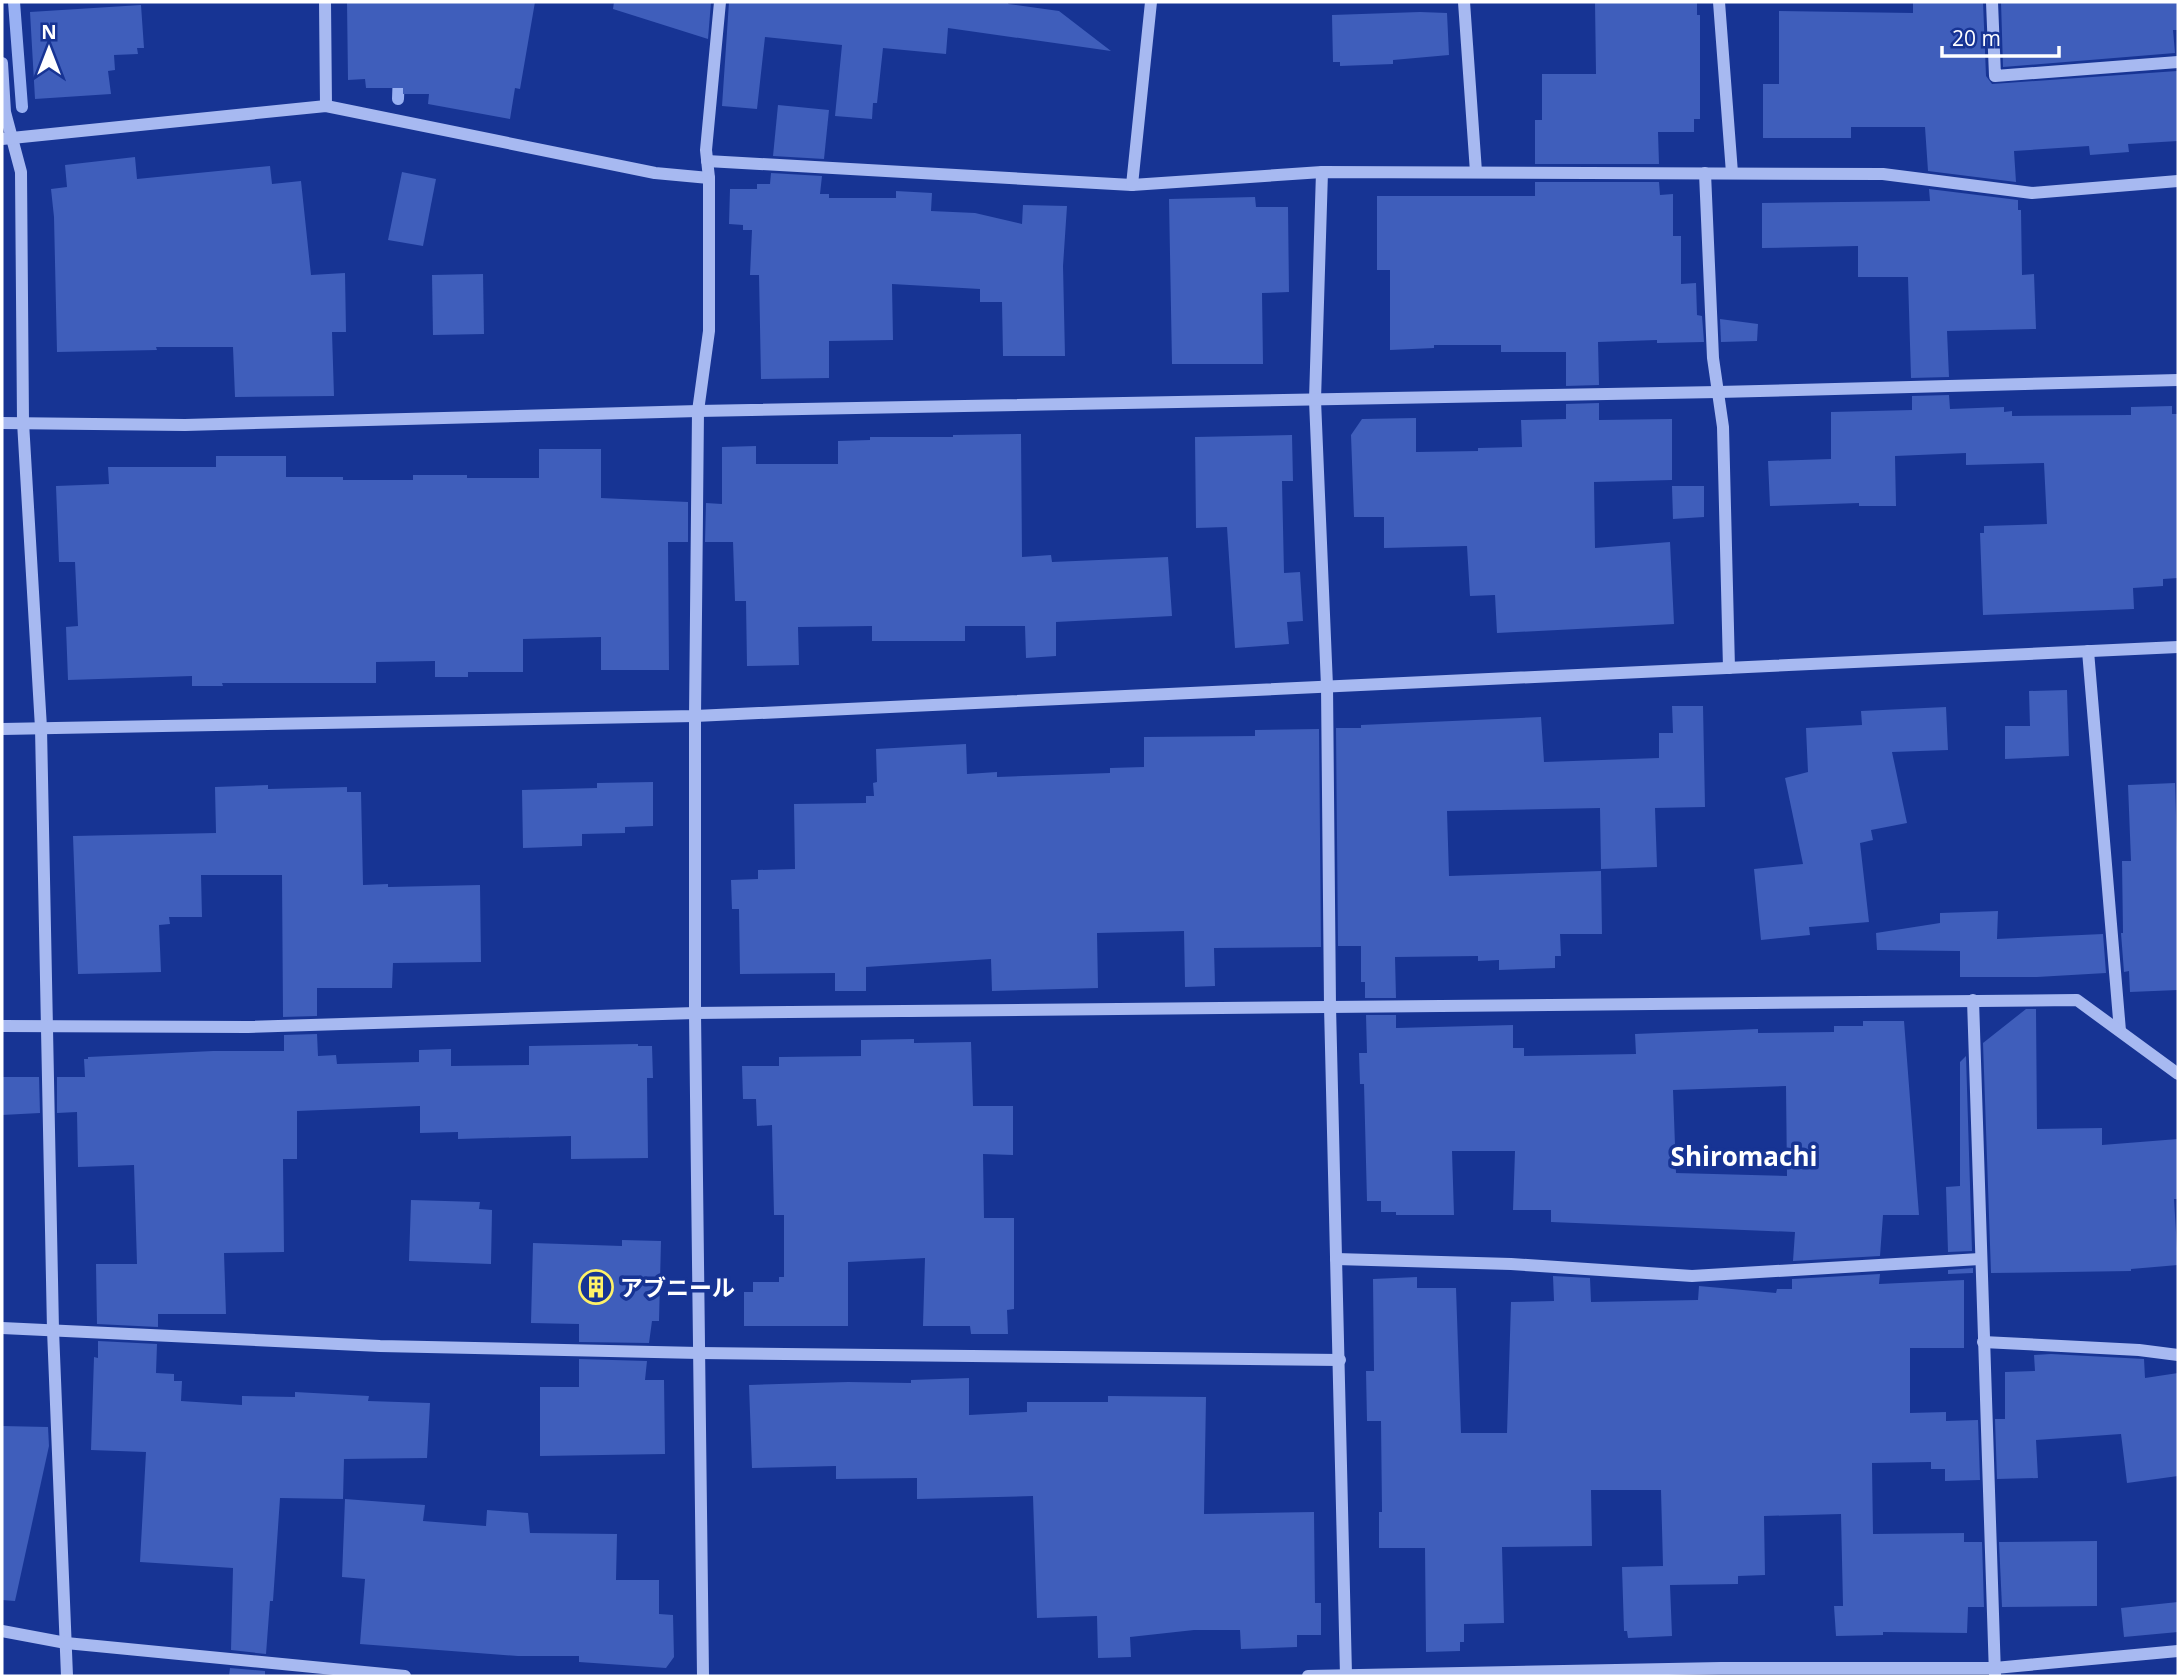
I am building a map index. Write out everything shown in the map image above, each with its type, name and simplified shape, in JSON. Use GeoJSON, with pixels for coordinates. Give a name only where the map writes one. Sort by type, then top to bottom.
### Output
{"type":"FeatureCollection","features":[{"type":"Feature","properties":{"kind":"street"},"geometry":{"type":"LineString","coordinates":[[326,2],[326,106]]}},
{"type":"Feature","properties":{"kind":"street"},"geometry":{"type":"LineString","coordinates":[[703,1676],[695,1013],[698,411],[709,331],[709,178],[706,150],[720,2]]}},
{"type":"Feature","properties":{"kind":"street"},"geometry":{"type":"LineString","coordinates":[[1132,185],[1151,2]]}},
{"type":"Feature","properties":{"kind":"street"},"geometry":{"type":"LineString","coordinates":[[1464,2],[1476,172]]}},
{"type":"Feature","properties":{"kind":"street"},"geometry":{"type":"LineString","coordinates":[[1719,2],[1732,173]]}},
{"type":"Feature","properties":{"kind":"street"},"geometry":{"type":"LineString","coordinates":[[1992,2],[1995,76],[2178,62]]}},
{"type":"Feature","properties":{"kind":"street"},"geometry":{"type":"LineString","coordinates":[[2,63],[7,139],[21,172],[23,422],[41,728],[54,1330],[67,1676]]}},
{"type":"Feature","properties":{"kind":"street"},"geometry":{"type":"LineString","coordinates":[[7,139],[326,106],[655,173],[709,178]]}},
{"type":"Feature","properties":{"kind":"street"},"geometry":{"type":"LineString","coordinates":[[707,161],[1132,185],[1322,172],[1883,174],[2032,193],[2178,181]]}},
{"type":"Feature","properties":{"kind":"street"},"geometry":{"type":"LineString","coordinates":[[1322,172],[1315,400],[1327,687],[1330,1006],[1346,1675]]}},
{"type":"Feature","properties":{"kind":"street"},"geometry":{"type":"LineString","coordinates":[[1705,173],[1713,358],[1723,428],[1729,668]]}},
{"type":"Feature","properties":{"kind":"street"},"geometry":{"type":"LineString","coordinates":[[2,423],[185,425],[698,411],[1718,392],[2178,380]]}},
{"type":"Feature","properties":{"kind":"street"},"geometry":{"type":"LineString","coordinates":[[2,729],[695,716],[2178,647]]}},
{"type":"Feature","properties":{"kind":"street"},"geometry":{"type":"LineString","coordinates":[[2088,651],[2120,1031]]}},
{"type":"Feature","properties":{"kind":"street"},"geometry":{"type":"LineString","coordinates":[[1973,1000],[1995,1672]]}},
{"type":"Feature","properties":{"kind":"street"},"geometry":{"type":"LineString","coordinates":[[2,1026],[248,1027],[695,1013],[2077,1000],[2178,1073]]}},
{"type":"Feature","properties":{"kind":"street"},"geometry":{"type":"LineString","coordinates":[[1336,1259],[1511,1265],[1692,1276],[1980,1259]]}},
{"type":"Feature","properties":{"kind":"street"},"geometry":{"type":"LineString","coordinates":[[2,1328],[380,1346],[699,1353],[1340,1360]]}},
{"type":"Feature","properties":{"kind":"street"},"geometry":{"type":"LineString","coordinates":[[1983,1342],[2139,1350],[2178,1355]]}},
{"type":"Feature","properties":{"kind":"street"},"geometry":{"type":"LineString","coordinates":[[2,1631],[66,1643],[405,1676]]}},
{"type":"Feature","properties":{"kind":"street"},"geometry":{"type":"LineString","coordinates":[[1308,1676],[1995,1672],[2178,1651]]}},
{"type":"Feature","properties":{"kind":"building"},"geometry":{"type":"Polygon","coordinates":[[[347,2],[535,2],[520,89],[515,88],[510,119],[428,104],[429,94],[403,94],[403,88],[366,88],[365,79],[348,80],[347,2]]]}},
{"type":"Feature","properties":{"kind":"building"},"geometry":{"type":"Polygon","coordinates":[[[614,2],[711,2],[708,39],[613,9],[614,2]]]}},
{"type":"Feature","properties":{"kind":"building"},"geometry":{"type":"Polygon","coordinates":[[[729,2],[1009,2],[1008,4],[1059,11],[1111,51],[948,28],[946,54],[883,48],[877,103],[873,103],[872,119],[835,116],[842,45],[765,37],[757,109],[722,106],[729,2]]]}},
{"type":"Feature","properties":{"kind":"building"},"geometry":{"type":"Polygon","coordinates":[[[1595,2],[1697,2],[1697,15],[1700,15],[1700,119],[1694,119],[1694,132],[1658,132],[1659,164],[1535,164],[1535,120],[1542,120],[1542,74],[1596,74],[1595,2]]]}},
{"type":"Feature","properties":{"kind":"building"},"geometry":{"type":"Polygon","coordinates":[[[1913,2],[1983,2],[1986,76],[1992,84],[2177,71],[2178,141],[2128,144],[2129,152],[2090,155],[2089,146],[2014,151],[2016,182],[1928,171],[1925,127],[1851,127],[1851,138],[1763,138],[1763,84],[1779,84],[1779,11],[1913,13],[1913,2]]]}},
{"type":"Feature","properties":{"kind":"building"},"geometry":{"type":"Polygon","coordinates":[[[2001,2],[2178,2],[2178,30],[2173,30],[2175,53],[2003,67],[2001,2]]]}},
{"type":"Feature","properties":{"kind":"building"},"geometry":{"type":"Polygon","coordinates":[[[141,5],[144,48],[137,48],[138,54],[114,55],[115,70],[108,71],[111,94],[35,99],[30,12],[141,5]]]}},
{"type":"Feature","properties":{"kind":"building"},"geometry":{"type":"Polygon","coordinates":[[[1447,13],[1449,55],[1393,60],[1393,64],[1340,66],[1340,62],[1333,62],[1332,15],[1447,13]]]}},
{"type":"Feature","properties":{"kind":"building"},"geometry":{"type":"Polygon","coordinates":[[[778,105],[829,110],[824,159],[773,156],[778,105]]]}},
{"type":"Feature","properties":{"kind":"building"},"geometry":{"type":"Polygon","coordinates":[[[135,157],[137,179],[270,166],[272,184],[301,181],[311,275],[345,273],[346,332],[332,332],[334,396],[235,397],[233,347],[156,347],[157,350],[57,352],[51,189],[67,187],[65,165],[135,157]]]}},
{"type":"Feature","properties":{"kind":"building"},"geometry":{"type":"Polygon","coordinates":[[[402,172],[436,179],[423,246],[388,240],[402,172]]]}},
{"type":"Feature","properties":{"kind":"building"},"geometry":{"type":"Polygon","coordinates":[[[771,173],[822,176],[820,194],[829,194],[829,198],[896,198],[896,191],[932,193],[931,211],[975,213],[1022,224],[1023,205],[1067,206],[1063,266],[1065,356],[1003,356],[1002,302],[980,302],[980,289],[892,284],[893,340],[829,341],[829,378],[761,379],[759,275],[750,275],[752,230],[743,230],[743,225],[729,224],[730,189],[757,189],[757,184],[770,184],[771,173]]]}},
{"type":"Feature","properties":{"kind":"building"},"geometry":{"type":"Polygon","coordinates":[[[1535,182],[1659,182],[1660,195],[1673,194],[1673,236],[1681,236],[1681,284],[1696,283],[1697,315],[1702,316],[1704,342],[1598,342],[1599,385],[1566,386],[1566,352],[1501,352],[1501,345],[1434,345],[1434,348],[1390,350],[1390,270],[1377,270],[1377,196],[1535,196],[1535,182]]]}},
{"type":"Feature","properties":{"kind":"building"},"geometry":{"type":"Polygon","coordinates":[[[1929,189],[2018,200],[2018,210],[2021,210],[2022,275],[2034,274],[2036,329],[1947,331],[1949,377],[1911,378],[1908,277],[1858,277],[1858,246],[1762,248],[1762,203],[1930,201],[1929,189]]]}},
{"type":"Feature","properties":{"kind":"building"},"geometry":{"type":"Polygon","coordinates":[[[1255,197],[1256,207],[1288,207],[1289,292],[1262,293],[1263,364],[1172,364],[1169,199],[1255,197]]]}},
{"type":"Feature","properties":{"kind":"building"},"geometry":{"type":"Polygon","coordinates":[[[483,274],[484,334],[433,335],[432,275],[483,274]]]}},
{"type":"Feature","properties":{"kind":"building"},"geometry":{"type":"Polygon","coordinates":[[[1720,319],[1758,324],[1757,341],[1721,342],[1720,319]]]}},
{"type":"Feature","properties":{"kind":"building"},"geometry":{"type":"Polygon","coordinates":[[[1949,395],[1950,409],[2004,407],[2004,412],[2012,411],[2012,416],[2131,415],[2131,407],[2172,406],[2172,414],[2178,414],[2178,578],[2163,579],[2163,586],[2133,588],[2134,609],[1983,615],[1980,533],[1984,533],[1984,526],[2047,524],[2044,463],[1966,465],[1966,453],[1895,456],[1896,506],[1859,506],[1859,503],[1770,506],[1768,461],[1831,459],[1831,412],[1912,410],[1912,396],[1949,395]]]}},
{"type":"Feature","properties":{"kind":"building"},"geometry":{"type":"Polygon","coordinates":[[[1599,403],[1599,420],[1672,419],[1672,480],[1594,482],[1595,548],[1670,542],[1674,624],[1497,633],[1495,595],[1470,596],[1467,546],[1384,548],[1384,517],[1354,517],[1351,435],[1362,419],[1416,418],[1416,452],[1478,451],[1478,448],[1522,447],[1521,420],[1566,419],[1566,404],[1599,403]]]}},
{"type":"Feature","properties":{"kind":"building"},"geometry":{"type":"Polygon","coordinates":[[[1021,434],[1022,557],[1051,555],[1052,562],[1168,557],[1172,616],[1056,622],[1056,656],[1026,658],[1025,626],[965,626],[965,641],[872,641],[872,626],[798,627],[799,665],[747,666],[746,601],[735,601],[733,542],[705,542],[706,503],[722,504],[722,447],[756,446],[756,464],[838,464],[838,441],[870,440],[870,437],[1021,434]]]}},
{"type":"Feature","properties":{"kind":"building"},"geometry":{"type":"Polygon","coordinates":[[[1292,435],[1293,481],[1282,481],[1284,573],[1300,572],[1303,621],[1287,622],[1289,644],[1235,648],[1227,527],[1196,528],[1195,437],[1292,435]]]}},
{"type":"Feature","properties":{"kind":"building"},"geometry":{"type":"Polygon","coordinates":[[[539,449],[601,449],[601,498],[688,502],[688,542],[668,542],[669,670],[601,670],[601,637],[523,639],[523,672],[468,672],[468,677],[435,677],[435,661],[376,662],[376,683],[222,683],[223,686],[192,686],[192,676],[68,680],[66,627],[78,626],[75,562],[59,562],[56,486],[109,484],[108,467],[216,467],[216,456],[286,456],[286,477],[343,477],[343,480],[413,480],[413,475],[539,478],[539,449]]]}},
{"type":"Feature","properties":{"kind":"building"},"geometry":{"type":"Polygon","coordinates":[[[1672,486],[1704,486],[1704,517],[1673,519],[1672,486]]]}},
{"type":"Feature","properties":{"kind":"building"},"geometry":{"type":"Polygon","coordinates":[[[2067,690],[2069,756],[2005,759],[2005,726],[2030,726],[2029,691],[2067,690]]]}},
{"type":"Feature","properties":{"kind":"building"},"geometry":{"type":"Polygon","coordinates":[[[1672,706],[1703,706],[1705,807],[1655,808],[1657,867],[1601,869],[1600,808],[1447,811],[1449,876],[1601,871],[1602,934],[1560,934],[1561,956],[1555,956],[1555,968],[1499,970],[1499,960],[1478,961],[1478,956],[1395,957],[1396,998],[1365,998],[1365,982],[1361,982],[1361,946],[1338,946],[1336,728],[1541,717],[1544,762],[1659,758],[1659,733],[1673,733],[1672,706]]]}},
{"type":"Feature","properties":{"kind":"building"},"geometry":{"type":"Polygon","coordinates":[[[1946,707],[1948,750],[1892,752],[1907,823],[1871,830],[1873,840],[1860,843],[1869,922],[1809,927],[1810,935],[1761,940],[1754,869],[1803,864],[1785,778],[1808,772],[1806,728],[1862,725],[1861,711],[1946,707]]]}},
{"type":"Feature","properties":{"kind":"building"},"geometry":{"type":"Polygon","coordinates":[[[1319,729],[1321,947],[1214,948],[1215,986],[1185,987],[1184,931],[1097,933],[1098,988],[992,991],[991,959],[866,967],[866,991],[835,991],[835,973],[740,974],[739,909],[732,909],[731,880],[758,879],[758,870],[795,869],[794,804],[866,803],[866,796],[874,796],[873,783],[877,782],[876,749],[966,744],[967,774],[997,772],[997,777],[1110,773],[1110,768],[1144,767],[1144,737],[1255,736],[1255,730],[1319,729]]]}},
{"type":"Feature","properties":{"kind":"building"},"geometry":{"type":"Polygon","coordinates":[[[653,782],[653,826],[625,827],[625,833],[582,834],[582,846],[523,848],[522,790],[597,788],[597,783],[653,782]]]}},
{"type":"Feature","properties":{"kind":"building"},"geometry":{"type":"Polygon","coordinates":[[[2175,783],[2178,990],[2130,992],[2129,971],[2124,972],[2121,933],[2122,861],[2131,861],[2128,785],[2175,783]]]}},
{"type":"Feature","properties":{"kind":"building"},"geometry":{"type":"Polygon","coordinates":[[[268,785],[268,789],[347,787],[347,792],[361,792],[363,885],[480,885],[481,962],[393,963],[392,988],[317,988],[317,1016],[283,1017],[282,875],[201,875],[202,917],[169,917],[170,924],[159,925],[161,972],[78,974],[73,836],[216,833],[215,787],[268,785]]]}},
{"type":"Feature","properties":{"kind":"building"},"geometry":{"type":"Polygon","coordinates":[[[1998,911],[1997,939],[2103,934],[2106,973],[2037,977],[1960,977],[1960,951],[1877,950],[1876,933],[1940,923],[1940,913],[1998,911]]]}},
{"type":"Feature","properties":{"kind":"building"},"geometry":{"type":"Polygon","coordinates":[[[2026,1009],[2036,1009],[2037,1129],[2102,1128],[2102,1145],[2178,1139],[2178,1199],[2174,1199],[2178,1265],[2131,1271],[1991,1273],[1983,1043],[2026,1009]]]}},
{"type":"Feature","properties":{"kind":"building"},"geometry":{"type":"Polygon","coordinates":[[[1366,1015],[1396,1015],[1396,1028],[1513,1025],[1513,1048],[1524,1048],[1524,1056],[1636,1054],[1635,1034],[1758,1029],[1758,1033],[1834,1032],[1834,1026],[1863,1026],[1863,1021],[1904,1021],[1919,1215],[1883,1215],[1880,1256],[1793,1261],[1795,1232],[1551,1222],[1551,1210],[1513,1210],[1515,1151],[1452,1151],[1454,1215],[1396,1215],[1396,1212],[1381,1212],[1381,1201],[1367,1201],[1364,1084],[1360,1084],[1359,1053],[1367,1053],[1366,1015]],[[1786,1086],[1673,1090],[1676,1173],[1787,1176],[1786,1086]]]}},
{"type":"Feature","properties":{"kind":"building"},"geometry":{"type":"Polygon","coordinates":[[[317,1034],[318,1056],[336,1055],[337,1064],[419,1062],[419,1050],[451,1049],[451,1066],[529,1065],[529,1046],[652,1046],[653,1078],[647,1078],[648,1158],[571,1159],[571,1136],[458,1139],[458,1132],[420,1133],[420,1106],[297,1111],[297,1159],[283,1159],[284,1252],[224,1253],[226,1314],[158,1314],[158,1327],[97,1324],[96,1264],[137,1264],[134,1165],[78,1167],[77,1112],[57,1113],[57,1077],[85,1077],[84,1059],[88,1057],[213,1051],[284,1051],[284,1035],[317,1034]]]}},
{"type":"Feature","properties":{"kind":"building"},"geometry":{"type":"Polygon","coordinates":[[[914,1039],[914,1043],[971,1042],[973,1106],[1013,1106],[1013,1155],[983,1154],[984,1218],[1014,1218],[1014,1309],[1007,1310],[1008,1334],[971,1334],[970,1326],[923,1326],[925,1258],[848,1262],[848,1326],[744,1326],[744,1292],[753,1292],[753,1282],[779,1282],[779,1277],[784,1277],[784,1215],[774,1215],[772,1125],[757,1126],[756,1099],[743,1099],[742,1066],[779,1066],[779,1057],[861,1056],[861,1040],[914,1039]]]}},
{"type":"Feature","properties":{"kind":"building"},"geometry":{"type":"Polygon","coordinates":[[[1966,1056],[1972,1251],[1948,1252],[1946,1187],[1960,1186],[1960,1062],[1966,1056]]]}},
{"type":"Feature","properties":{"kind":"building"},"geometry":{"type":"Polygon","coordinates":[[[2,1077],[39,1077],[40,1113],[2,1115],[2,1077]]]}},
{"type":"Feature","properties":{"kind":"building"},"geometry":{"type":"Polygon","coordinates":[[[411,1200],[480,1202],[479,1209],[492,1210],[491,1264],[409,1261],[411,1200]]]}},
{"type":"Feature","properties":{"kind":"building","name":"アブニール"},"geometry":{"type":"Polygon","coordinates":[[[622,1240],[661,1241],[659,1321],[652,1321],[649,1343],[579,1342],[579,1324],[531,1323],[533,1243],[622,1246],[622,1240]]]}},
{"type":"Feature","properties":{"kind":"building"},"geometry":{"type":"Polygon","coordinates":[[[1973,1268],[1973,1273],[1948,1274],[1948,1270],[1973,1268]]]}},
{"type":"Feature","properties":{"kind":"building"},"geometry":{"type":"Polygon","coordinates":[[[1880,1274],[1879,1284],[1964,1280],[1964,1348],[1910,1348],[1910,1413],[1946,1412],[1946,1421],[1978,1420],[1980,1480],[1945,1481],[1945,1469],[1931,1469],[1931,1462],[1872,1463],[1873,1534],[1964,1533],[1964,1542],[1982,1542],[1984,1607],[1968,1607],[1967,1633],[1883,1632],[1883,1635],[1836,1636],[1834,1606],[1843,1606],[1841,1514],[1764,1516],[1765,1575],[1738,1576],[1738,1584],[1670,1585],[1672,1636],[1628,1638],[1627,1631],[1624,1631],[1622,1567],[1663,1566],[1661,1490],[1591,1490],[1592,1546],[1502,1547],[1504,1623],[1464,1624],[1464,1642],[1460,1642],[1460,1651],[1426,1652],[1425,1548],[1379,1548],[1379,1512],[1382,1512],[1381,1421],[1367,1421],[1366,1371],[1374,1371],[1373,1279],[1417,1277],[1417,1288],[1456,1288],[1461,1433],[1507,1433],[1511,1302],[1554,1301],[1553,1276],[1590,1278],[1591,1302],[1698,1300],[1699,1286],[1776,1293],[1777,1289],[1792,1289],[1792,1279],[1880,1274]]]}},
{"type":"Feature","properties":{"kind":"building"},"geometry":{"type":"Polygon","coordinates":[[[98,1341],[157,1344],[156,1373],[174,1374],[174,1381],[182,1381],[181,1401],[242,1405],[242,1396],[295,1397],[295,1392],[369,1396],[368,1401],[430,1403],[427,1458],[344,1459],[343,1499],[280,1498],[273,1601],[270,1601],[266,1654],[231,1650],[233,1568],[140,1562],[146,1452],[91,1450],[94,1357],[98,1358],[98,1341]]]}},
{"type":"Feature","properties":{"kind":"building"},"geometry":{"type":"Polygon","coordinates":[[[2034,1355],[2144,1359],[2145,1378],[2178,1373],[2178,1476],[2127,1483],[2121,1434],[2036,1440],[2038,1478],[1997,1479],[1995,1419],[2005,1419],[2005,1372],[2035,1371],[2034,1355]]]}},
{"type":"Feature","properties":{"kind":"building"},"geometry":{"type":"Polygon","coordinates":[[[579,1359],[647,1361],[645,1380],[664,1380],[665,1454],[540,1456],[540,1387],[579,1387],[579,1359]]]}},
{"type":"Feature","properties":{"kind":"building"},"geometry":{"type":"Polygon","coordinates":[[[969,1378],[969,1415],[1027,1412],[1027,1402],[1108,1402],[1108,1396],[1206,1397],[1204,1514],[1314,1512],[1315,1603],[1321,1603],[1321,1635],[1297,1635],[1297,1647],[1241,1649],[1240,1630],[1194,1630],[1130,1637],[1131,1657],[1098,1658],[1097,1616],[1037,1618],[1033,1496],[917,1499],[917,1478],[836,1479],[836,1466],[752,1468],[749,1385],[911,1383],[911,1380],[969,1378]]]}},
{"type":"Feature","properties":{"kind":"building"},"geometry":{"type":"Polygon","coordinates":[[[2,1426],[48,1427],[49,1446],[15,1601],[2,1600],[2,1426]]]}},
{"type":"Feature","properties":{"kind":"building"},"geometry":{"type":"Polygon","coordinates":[[[345,1499],[425,1505],[423,1521],[486,1526],[487,1510],[528,1513],[530,1533],[617,1534],[616,1580],[659,1580],[659,1614],[673,1615],[674,1657],[666,1668],[579,1662],[579,1656],[518,1656],[360,1644],[365,1579],[342,1577],[345,1499]]]}},
{"type":"Feature","properties":{"kind":"building"},"geometry":{"type":"Polygon","coordinates":[[[2097,1541],[2097,1606],[2002,1607],[1999,1542],[2097,1541]]]}},
{"type":"Feature","properties":{"kind":"building"},"geometry":{"type":"Polygon","coordinates":[[[2178,1602],[2178,1632],[2124,1637],[2121,1608],[2178,1602]]]}},
{"type":"Feature","properties":{"kind":"building"},"geometry":{"type":"Polygon","coordinates":[[[230,1668],[265,1671],[265,1676],[229,1676],[230,1668]]]}},
{"type":"Feature","properties":{"kind":"waterway"},"geometry":{"type":"LineString","coordinates":[[14,2],[22,107]]}},
{"type":"Feature","properties":{"kind":"waterway"},"geometry":{"type":"LineString","coordinates":[[398,99],[399,72]]}},
{"type":"Feature","properties":{"kind":"place","name":"アブニール"},"geometry":{"type":"Point","coordinates":[596,1287]}},
{"type":"Feature","properties":{"kind":"district","name":"Shiromachi"},"geometry":{"type":"Point","coordinates":[1744,1156]}}]}
